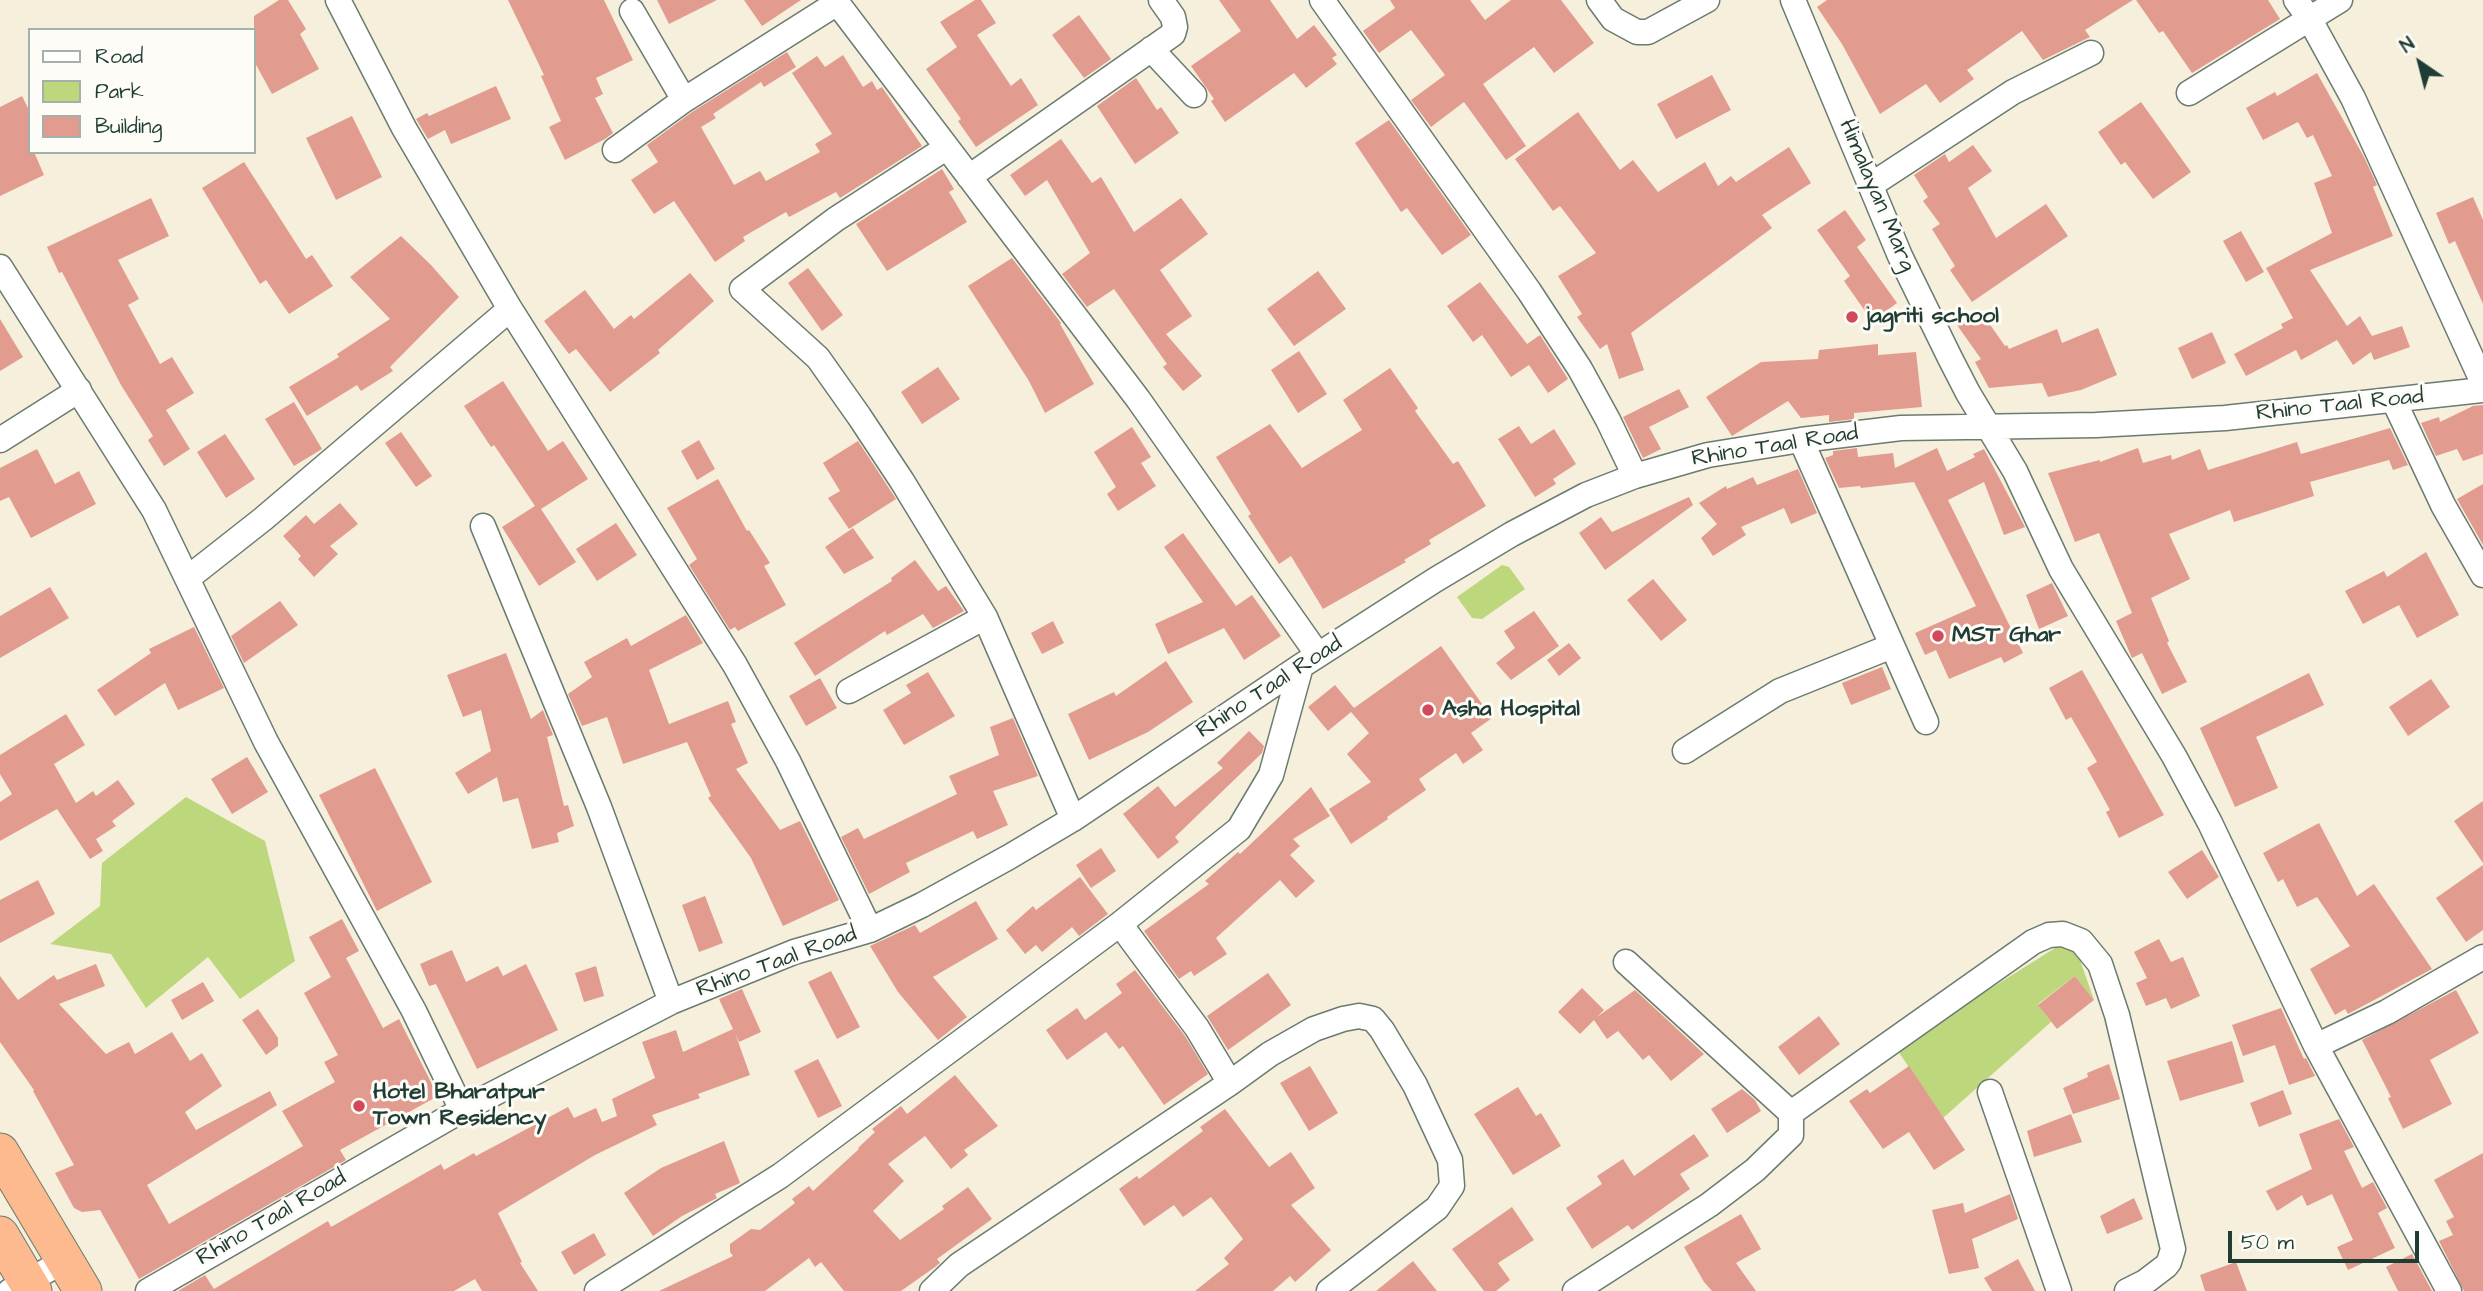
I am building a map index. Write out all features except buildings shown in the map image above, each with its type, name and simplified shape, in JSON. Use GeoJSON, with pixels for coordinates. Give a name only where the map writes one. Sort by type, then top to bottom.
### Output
{"type":"FeatureCollection","features":[{"type":"Feature","properties":{"kind":"highway"},"geometry":{"type":"LineString","coordinates":[[0,1152],[75,1275]]}},
{"type":"Feature","properties":{"kind":"highway"},"geometry":{"type":"LineString","coordinates":[[0,1236],[23,1288]]}},
{"type":"Feature","properties":{"kind":"street"},"geometry":{"type":"LineString","coordinates":[[338,0],[404,128],[510,309],[735,665],[788,761],[870,930]]}},
{"type":"Feature","properties":{"kind":"street"},"geometry":{"type":"LineString","coordinates":[[969,177],[1173,34],[1173,17],[1161,0]]}},
{"type":"Feature","properties":{"kind":"street"},"geometry":{"type":"LineString","coordinates":[[1322,0],[1529,291],[1580,369],[1635,476]]}},
{"type":"Feature","properties":{"kind":"street"},"geometry":{"type":"LineString","coordinates":[[1599,0],[1613,19],[1637,32],[1648,32],[1707,0]]}},
{"type":"Feature","properties":{"kind":"street","name":"Himalayan Marg"},"geometry":{"type":"LineString","coordinates":[[1793,0],[1899,256],[1962,381],[2015,471],[2061,569],[2167,745],[2210,823],[2316,1046],[2449,1291]]}},
{"type":"Feature","properties":{"kind":"street"},"geometry":{"type":"LineString","coordinates":[[2189,93],[2303,9],[2340,0]]}},
{"type":"Feature","properties":{"kind":"street"},"geometry":{"type":"LineString","coordinates":[[597,1291],[780,1176],[1120,924],[1239,829],[1271,775],[1309,661],[1138,400],[836,1],[684,100],[615,150]]}},
{"type":"Feature","properties":{"kind":"street"},"geometry":{"type":"LineString","coordinates":[[2303,9],[2353,98],[2382,158],[2408,223],[2483,383]]}},
{"type":"Feature","properties":{"kind":"street"},"geometry":{"type":"LineString","coordinates":[[632,11],[684,100]]}},
{"type":"Feature","properties":{"kind":"street"},"geometry":{"type":"LineString","coordinates":[[1151,49],[1195,95]]}},
{"type":"Feature","properties":{"kind":"street"},"geometry":{"type":"LineString","coordinates":[[1871,185],[2013,92],[2091,53]]}},
{"type":"Feature","properties":{"kind":"street"},"geometry":{"type":"LineString","coordinates":[[946,148],[836,219],[742,289],[818,358],[902,481],[985,617],[1073,819]]}},
{"type":"Feature","properties":{"kind":"street"},"geometry":{"type":"LineString","coordinates":[[0,267],[154,510],[266,742],[414,1011],[462,1110]]}},
{"type":"Feature","properties":{"kind":"street"},"geometry":{"type":"LineString","coordinates":[[188,578],[263,519],[510,309]]}},
{"type":"Feature","properties":{"kind":"street"},"geometry":{"type":"LineString","coordinates":[[0,440],[79,390]]}},
{"type":"Feature","properties":{"kind":"street","name":"Rhino Taal Road"},"geometry":{"type":"LineString","coordinates":[[148,1291],[462,1110],[671,1002],[794,952],[870,930],[943,893],[1073,819],[1309,661],[1512,534],[1586,495],[1635,476],[1708,455],[1901,428],[2096,425],[2225,418],[2483,390]]}},
{"type":"Feature","properties":{"kind":"street"},"geometry":{"type":"LineString","coordinates":[[2394,401],[2443,505],[2483,575]]}},
{"type":"Feature","properties":{"kind":"street"},"geometry":{"type":"LineString","coordinates":[[1801,440],[1926,722]]}},
{"type":"Feature","properties":{"kind":"street"},"geometry":{"type":"LineString","coordinates":[[483,526],[599,807],[671,1002]]}},
{"type":"Feature","properties":{"kind":"street"},"geometry":{"type":"LineString","coordinates":[[849,691],[985,617]]}},
{"type":"Feature","properties":{"kind":"street"},"geometry":{"type":"LineString","coordinates":[[1685,751],[1780,691],[1892,646]]}},
{"type":"Feature","properties":{"kind":"street"},"geometry":{"type":"LineString","coordinates":[[1120,924],[1197,1028],[1230,1083]]}},
{"type":"Feature","properties":{"kind":"street"},"geometry":{"type":"LineString","coordinates":[[1791,1113],[2033,942],[2049,935],[2063,934],[2081,941],[2100,964],[2117,1015],[2173,1249],[2166,1266],[2145,1282],[2127,1291]]}},
{"type":"Feature","properties":{"kind":"street"},"geometry":{"type":"LineString","coordinates":[[2316,1046],[2433,987],[2483,957]]}},
{"type":"Feature","properties":{"kind":"street"},"geometry":{"type":"LineString","coordinates":[[1575,1291],[1709,1205],[1755,1170],[1791,1135],[1791,1113],[1626,962]]}},
{"type":"Feature","properties":{"kind":"street"},"geometry":{"type":"LineString","coordinates":[[932,1291],[960,1265],[1270,1054],[1314,1029],[1343,1018],[1359,1016],[1373,1019],[1415,1084],[1450,1160],[1452,1186],[1437,1209],[1329,1291]]}},
{"type":"Feature","properties":{"kind":"street"},"geometry":{"type":"LineString","coordinates":[[1990,1092],[2059,1291]]}},
{"type":"Feature","properties":{"kind":"street"},"geometry":{"type":"LineString","coordinates":[[23,1288],[75,1275]]}},
{"type":"Feature","properties":{"kind":"green space"},"geometry":{"type":"Polygon","coordinates":[[[1502,565],[1509,567],[1525,589],[1482,619],[1472,618],[1457,597],[1502,565]]]}},
{"type":"Feature","properties":{"kind":"green space"},"geometry":{"type":"Polygon","coordinates":[[[186,797],[265,841],[295,961],[240,999],[208,957],[146,1008],[111,954],[50,944],[100,906],[102,863],[186,797]]]}},
{"type":"Feature","properties":{"kind":"green space"},"geometry":{"type":"Polygon","coordinates":[[[2055,948],[2072,951],[2080,960],[2094,1000],[2075,976],[2038,1004],[2051,1022],[1943,1118],[1896,1048],[2055,948]]]}},
{"type":"Feature","properties":{"kind":"place","name":"jagriti school"},"geometry":{"type":"Point","coordinates":[1852,317]}},
{"type":"Feature","properties":{"kind":"place","name":"MST Ghar"},"geometry":{"type":"Point","coordinates":[1938,636]}},
{"type":"Feature","properties":{"kind":"place","name":"Asha Hospital"},"geometry":{"type":"Point","coordinates":[1428,710]}},
{"type":"Feature","properties":{"kind":"place","name":"Hotel Bharatpur Town Residency"},"geometry":{"type":"Point","coordinates":[359,1106]}}]}
